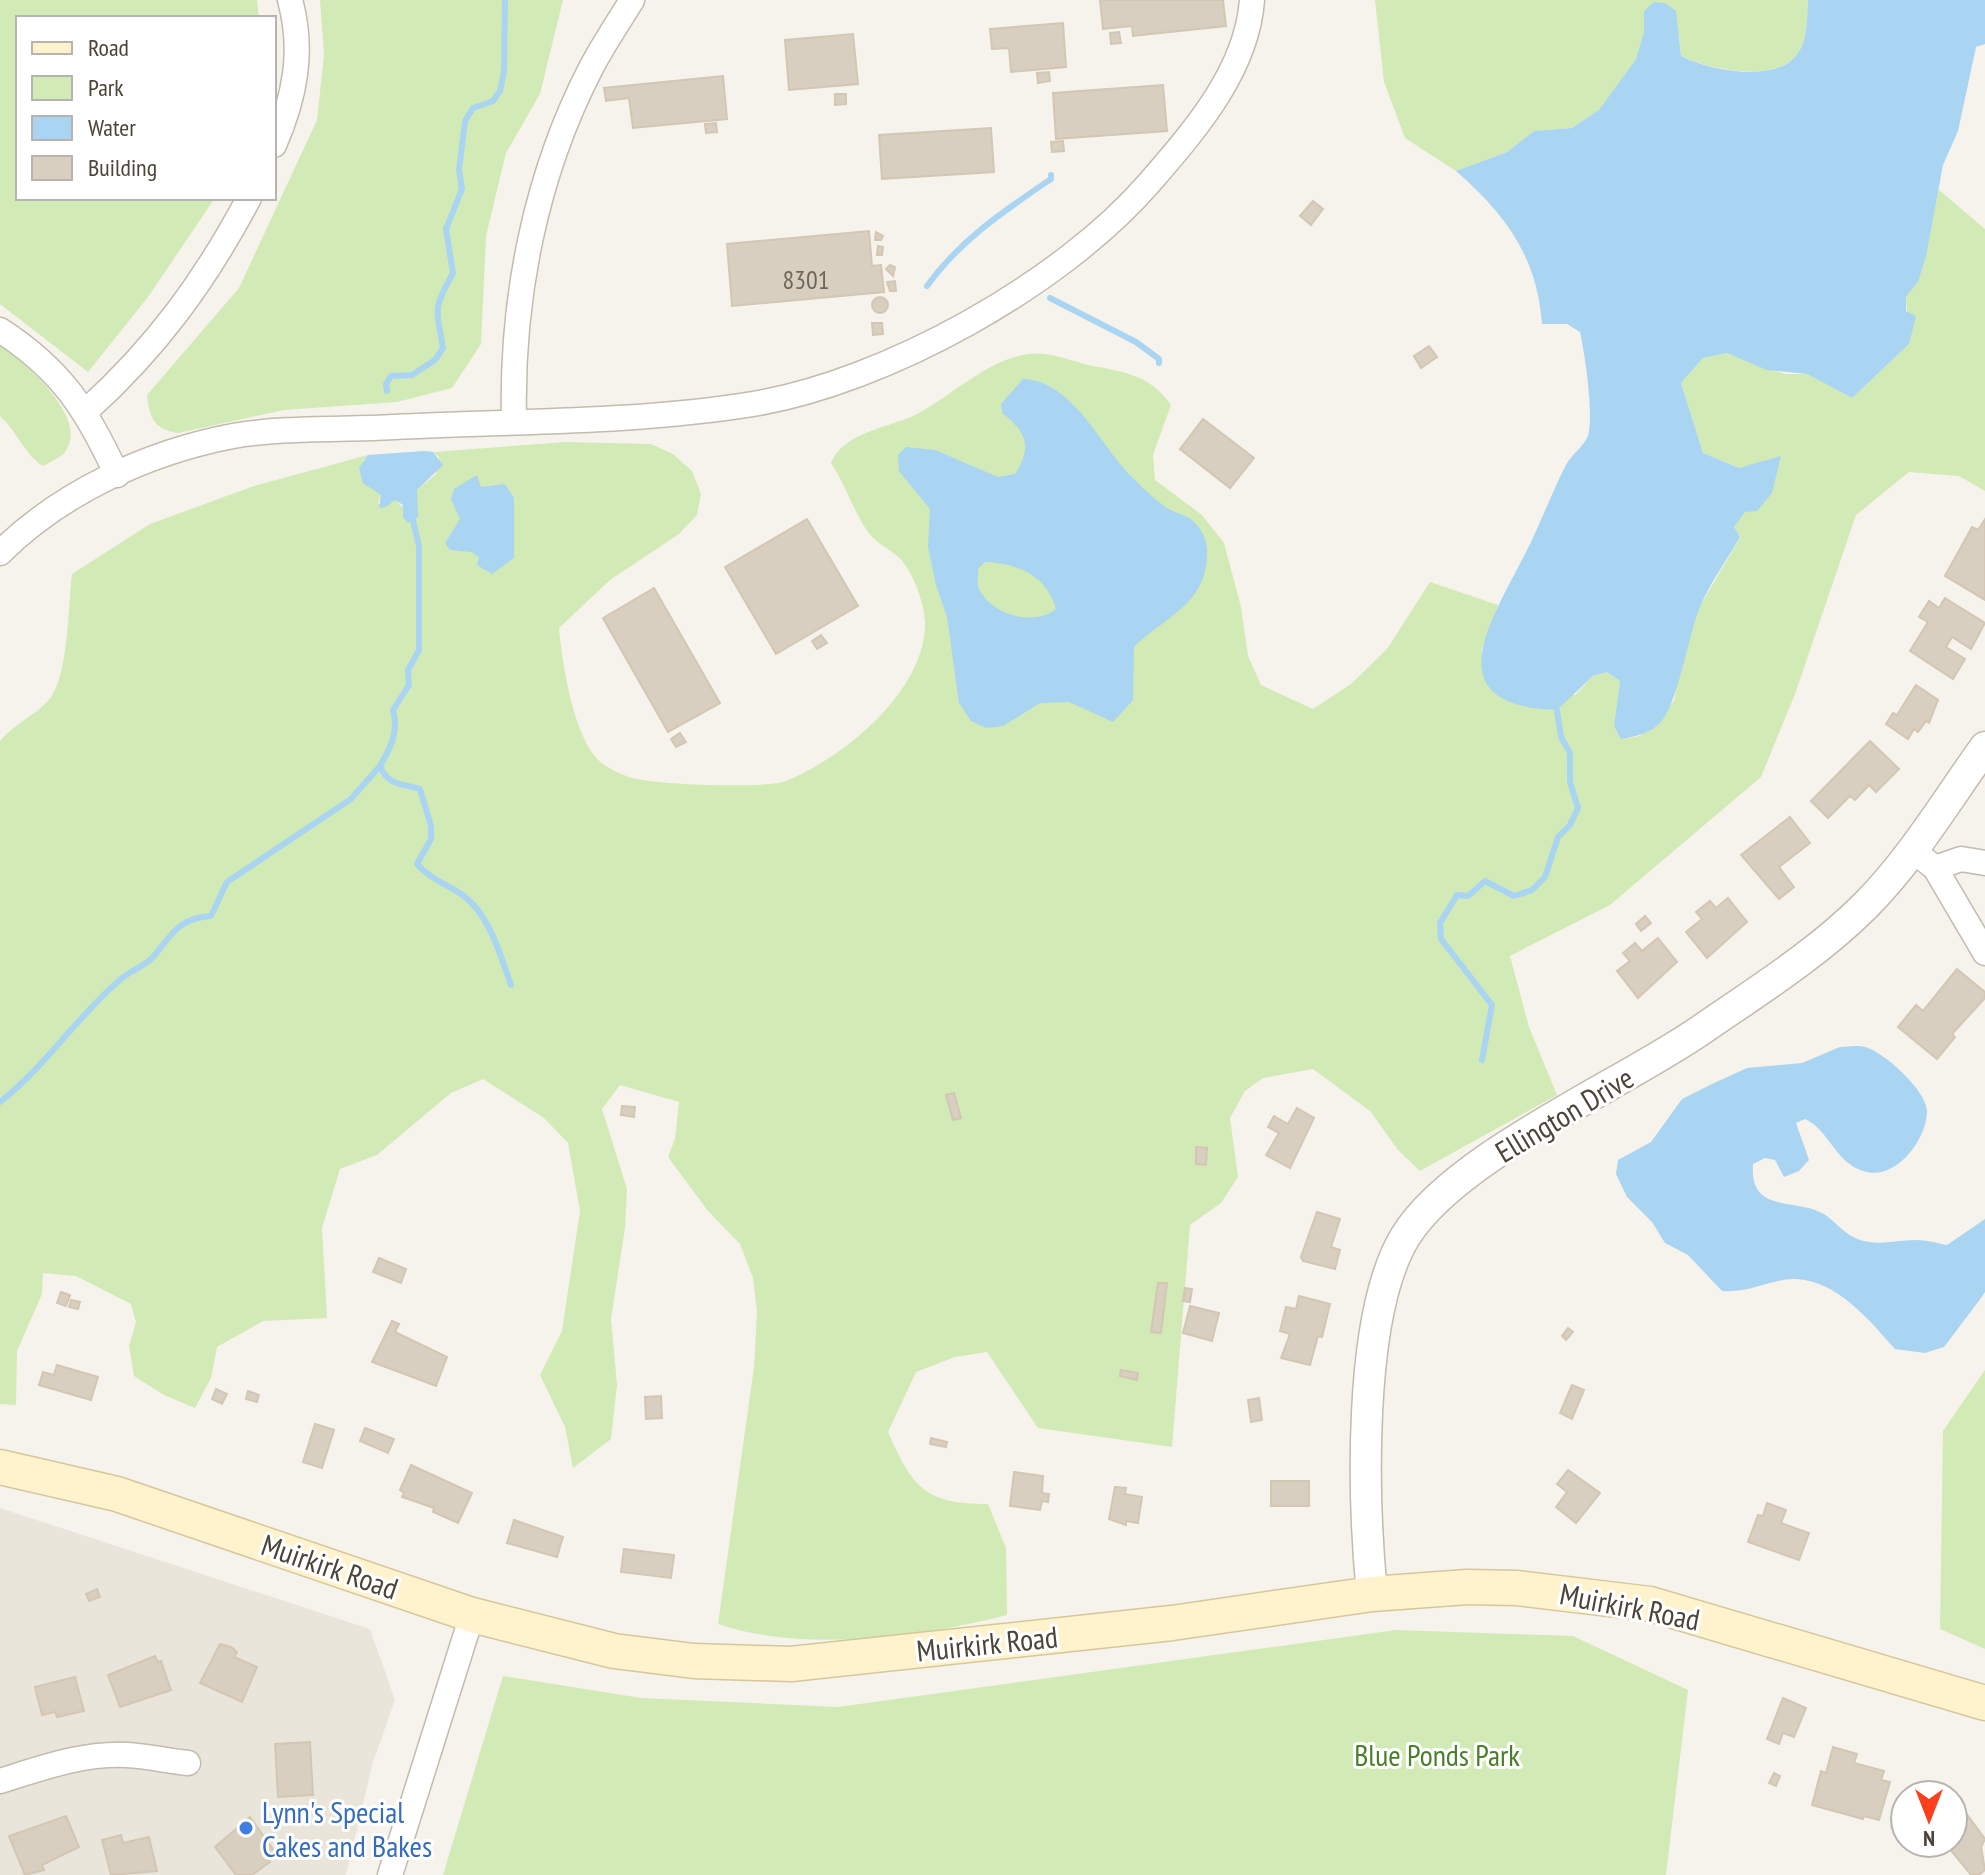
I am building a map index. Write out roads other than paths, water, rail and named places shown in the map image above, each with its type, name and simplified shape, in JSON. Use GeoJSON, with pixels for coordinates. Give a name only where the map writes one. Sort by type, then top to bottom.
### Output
{"type":"FeatureCollection","features":[{"type":"Feature","properties":{"kind":"main road","name":"Muirkirk Road"},"geometry":{"type":"LineString","coordinates":[[0,1467],[117,1494],[472,1615],[614,1651],[694,1661],[791,1664],[1172,1623],[1372,1594],[1480,1587],[1571,1592],[1634,1601],[1985,1703]]}},
{"type":"Feature","properties":{"kind":"street"},"geometry":{"type":"LineString","coordinates":[[276,140],[292,96],[296,74],[299,41],[290,0]]}},
{"type":"Feature","properties":{"kind":"street"},"geometry":{"type":"LineString","coordinates":[[514,420],[514,339],[534,224],[559,139],[591,68],[632,0]]}},
{"type":"Feature","properties":{"kind":"street"},"geometry":{"type":"LineString","coordinates":[[0,553],[43,516],[117,475],[174,451],[236,436],[680,413],[757,403],[878,365],[966,324],[1095,240],[1197,128],[1215,101],[1251,19],[1252,0]]}},
{"type":"Feature","properties":{"kind":"street"},"geometry":{"type":"LineString","coordinates":[[86,411],[115,385],[193,295],[248,200]]}},
{"type":"Feature","properties":{"kind":"street"},"geometry":{"type":"LineString","coordinates":[[0,330],[73,392],[86,411],[117,475]]}},
{"type":"Feature","properties":{"kind":"street","name":"Ellington Drive"},"geometry":{"type":"LineString","coordinates":[[1372,1594],[1366,1466],[1368,1393],[1390,1269],[1405,1238],[1422,1214],[1502,1151],[1699,1031],[1799,961],[1865,906],[1985,747]]}},
{"type":"Feature","properties":{"kind":"street"},"geometry":{"type":"LineString","coordinates":[[1911,849],[1935,868],[1977,920],[1985,953]]}},
{"type":"Feature","properties":{"kind":"street"},"geometry":{"type":"LineString","coordinates":[[1935,868],[1961,859],[1985,863]]}},
{"type":"Feature","properties":{"kind":"street"},"geometry":{"type":"LineString","coordinates":[[390,1875],[472,1615]]}},
{"type":"Feature","properties":{"kind":"street"},"geometry":{"type":"LineString","coordinates":[[0,1781],[67,1760],[98,1756],[125,1755],[188,1763]]}},
{"type":"Feature","properties":{"kind":"water"},"geometry":{"type":"Polygon","coordinates":[[[1808,0],[1985,0],[1985,44],[1976,47],[1958,131],[1943,165],[1926,256],[1918,282],[1906,297],[1906,311],[1916,316],[1909,344],[1852,398],[1807,374],[1767,370],[1727,353],[1703,358],[1681,383],[1703,453],[1739,468],[1781,456],[1772,493],[1757,511],[1745,512],[1734,527],[1740,537],[1700,607],[1666,714],[1652,729],[1621,739],[1614,726],[1620,681],[1607,672],[1593,676],[1557,710],[1519,705],[1495,693],[1483,677],[1482,656],[1487,632],[1566,465],[1588,436],[1589,399],[1580,332],[1567,324],[1542,324],[1533,277],[1516,238],[1489,203],[1456,171],[1507,152],[1534,131],[1572,128],[1599,110],[1636,59],[1644,32],[1644,11],[1654,2],[1665,3],[1676,11],[1681,56],[1707,66],[1757,72],[1786,64],[1796,56],[1805,37],[1808,0]]]}},
{"type":"Feature","properties":{"kind":"water"},"geometry":{"type":"Polygon","coordinates":[[[1023,379],[1041,382],[1057,391],[1085,418],[1138,483],[1167,508],[1191,520],[1204,537],[1207,555],[1199,586],[1181,608],[1134,647],[1133,700],[1113,722],[1069,702],[1040,703],[1003,726],[986,728],[971,721],[959,703],[947,617],[928,547],[930,509],[899,471],[898,455],[906,447],[935,450],[998,477],[1015,474],[1024,456],[1024,440],[1017,426],[1002,413],[1001,404],[1023,379]],[[985,562],[978,569],[979,589],[993,606],[1014,616],[1026,617],[1037,617],[1056,609],[1045,587],[1029,573],[1008,565],[985,562]]]}},
{"type":"Feature","properties":{"kind":"water"},"geometry":{"type":"Polygon","coordinates":[[[433,452],[443,465],[417,490],[418,517],[408,523],[403,517],[403,505],[395,500],[379,508],[381,495],[363,483],[359,468],[368,455],[433,452]]]}},
{"type":"Feature","properties":{"kind":"water"},"geometry":{"type":"Polygon","coordinates":[[[477,475],[481,487],[505,484],[514,498],[514,558],[492,574],[477,565],[479,557],[471,552],[450,550],[445,543],[460,519],[451,499],[454,489],[477,475]]]}},
{"type":"Feature","properties":{"kind":"water"},"geometry":{"type":"Polygon","coordinates":[[[1862,1046],[1873,1050],[1903,1073],[1920,1093],[1927,1111],[1926,1122],[1915,1146],[1907,1156],[1886,1170],[1875,1173],[1863,1171],[1846,1161],[1820,1130],[1805,1119],[1796,1123],[1809,1160],[1799,1171],[1784,1177],[1775,1160],[1765,1158],[1753,1164],[1754,1180],[1758,1191],[1766,1198],[1813,1209],[1850,1235],[1867,1242],[1920,1240],[1947,1245],[1985,1219],[1985,1292],[1944,1347],[1925,1353],[1895,1349],[1852,1304],[1811,1281],[1787,1279],[1743,1290],[1722,1291],[1688,1255],[1665,1243],[1652,1222],[1627,1197],[1616,1174],[1618,1160],[1651,1142],[1682,1099],[1747,1068],[1802,1063],[1840,1047],[1862,1046]]]}},
{"type":"Feature","properties":{"kind":"waterway"},"geometry":{"type":"LineString","coordinates":[[387,391],[386,384],[391,376],[412,375],[435,360],[443,348],[438,309],[453,273],[446,229],[462,189],[459,170],[465,121],[473,108],[493,101],[500,91],[504,72],[505,0]]}},
{"type":"Feature","properties":{"kind":"waterway"},"geometry":{"type":"LineString","coordinates":[[927,286],[969,240],[1051,179],[1051,175]]}},
{"type":"Feature","properties":{"kind":"waterway"},"geometry":{"type":"LineString","coordinates":[[1050,298],[1136,342],[1159,359],[1159,363]]}},
{"type":"Feature","properties":{"kind":"waterway"},"geometry":{"type":"LineString","coordinates":[[413,521],[419,546],[419,650],[408,670],[409,685],[393,710],[393,739],[380,766],[391,780],[420,789],[431,826],[431,839],[417,864],[464,896],[481,914],[511,985]]}},
{"type":"Feature","properties":{"kind":"waterway"},"geometry":{"type":"LineString","coordinates":[[1482,1060],[1492,1005],[1441,939],[1440,923],[1457,895],[1468,896],[1485,881],[1514,896],[1532,890],[1545,877],[1558,837],[1570,825],[1578,808],[1570,782],[1570,753],[1561,737],[1557,710]]}},
{"type":"Feature","properties":{"kind":"waterway"},"geometry":{"type":"LineString","coordinates":[[0,1102],[32,1073],[106,992],[150,960],[177,929],[191,920],[211,916],[227,882],[351,799],[380,766]]}},
{"type":"Feature","properties":{"kind":"place","name":"Lynn's Special Cakes and Bakes"},"geometry":{"type":"Point","coordinates":[246,1828]}},
{"type":"Feature","properties":{"kind":"park label","name":"Blue Ponds Park"},"geometry":{"type":"Point","coordinates":[1437,1754]}}]}
